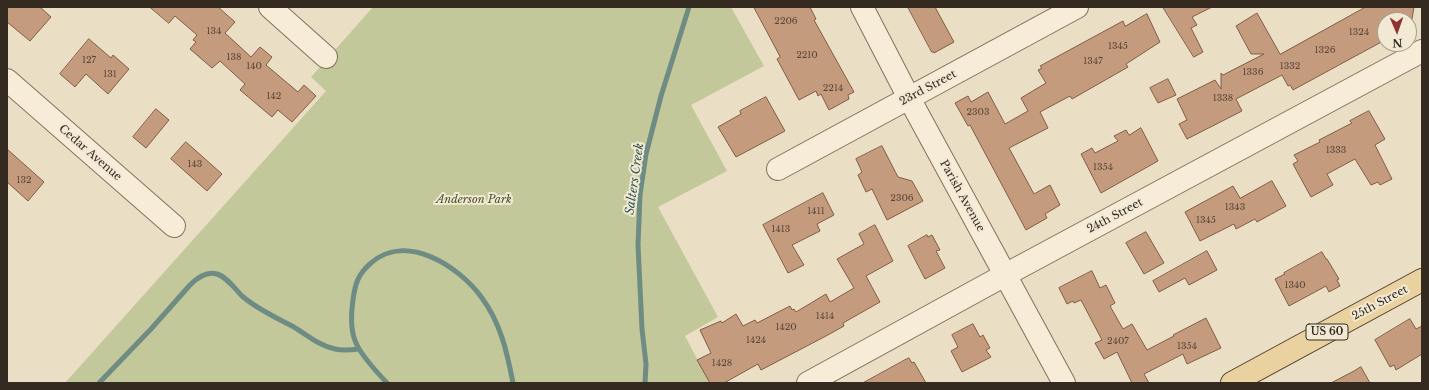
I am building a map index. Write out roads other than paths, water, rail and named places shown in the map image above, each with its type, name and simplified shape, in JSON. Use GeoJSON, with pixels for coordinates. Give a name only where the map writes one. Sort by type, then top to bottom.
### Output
{"type":"FeatureCollection","features":[{"type":"Feature","properties":{"kind":"main road","name":"25th Street"},"geometry":{"type":"LineString","coordinates":[[1232,383],[1422,280]]}},
{"type":"Feature","properties":{"kind":"street"},"geometry":{"type":"LineString","coordinates":[[270,7],[326,57]]}},
{"type":"Feature","properties":{"kind":"street","name":"Parish Avenue"},"geometry":{"type":"LineString","coordinates":[[862,7],[909,98],[1064,383]]}},
{"type":"Feature","properties":{"kind":"street","name":"23rd Street"},"geometry":{"type":"LineString","coordinates":[[778,169],[1078,7]]}},
{"type":"Feature","properties":{"kind":"street","name":"24th Street"},"geometry":{"type":"LineString","coordinates":[[808,383],[1005,275],[1422,51]]}},
{"type":"Feature","properties":{"kind":"street","name":"Cedar Avenue"},"geometry":{"type":"LineString","coordinates":[[7,80],[174,226]]}},
{"type":"Feature","properties":{"kind":"waterway","name":"Salters Creek"},"geometry":{"type":"LineString","coordinates":[[645,383],[646,364],[642,329],[638,245],[640,195],[646,154],[661,96],[689,7]]}},
{"type":"Feature","properties":{"kind":"waterway","name":"Salters Creek"},"geometry":{"type":"LineString","coordinates":[[387,383],[367,360],[357,345],[352,329],[352,305],[356,284],[363,271],[371,263],[385,254],[400,251],[415,252],[431,257],[446,265],[472,286],[489,308],[499,328],[506,349],[513,383]]}},
{"type":"Feature","properties":{"kind":"waterway"},"geometry":{"type":"LineString","coordinates":[[99,383],[151,329],[190,285],[205,274],[209,273],[221,276],[254,305],[324,345],[341,350],[359,349]]}},
{"type":"Feature","properties":{"kind":"park label","name":"Anderson Park"},"geometry":{"type":"Point","coordinates":[474,200]}}]}
